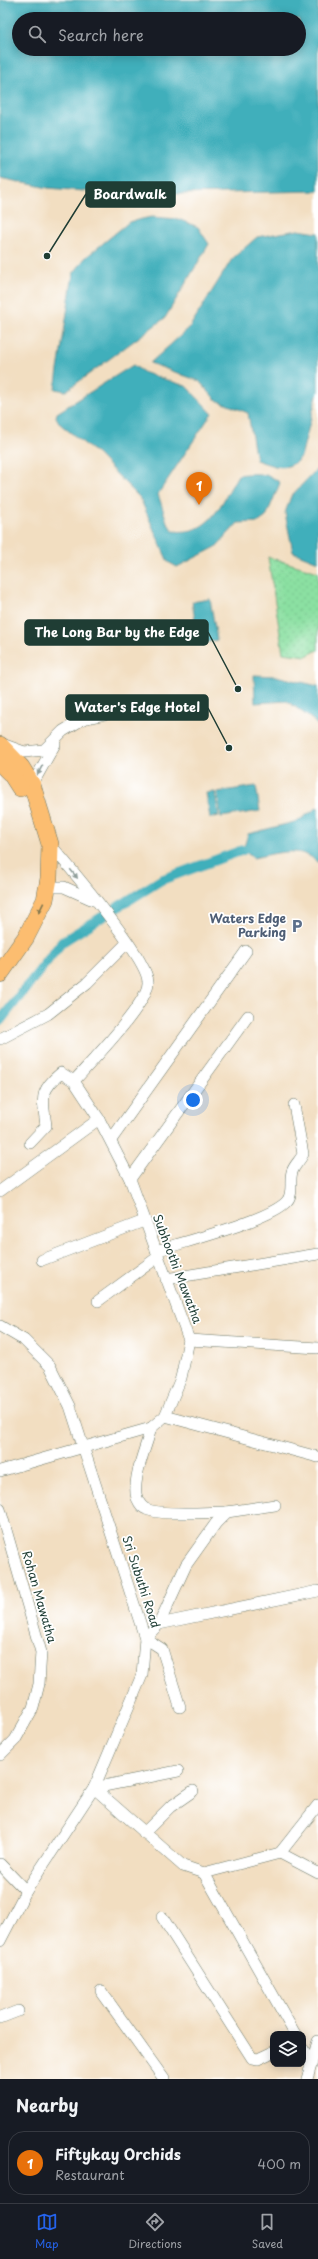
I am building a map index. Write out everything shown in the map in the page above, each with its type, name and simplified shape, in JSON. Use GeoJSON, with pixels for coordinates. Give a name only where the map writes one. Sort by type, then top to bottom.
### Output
{"type":"FeatureCollection","features":[{"type":"Feature","properties":{"kind":"main road"},"geometry":{"type":"LineString","coordinates":[[0,744],[22,791],[35,827],[38,845],[37,876],[33,897],[16,931],[0,953]]}},
{"type":"Feature","properties":{"kind":"main road"},"geometry":{"type":"LineString","coordinates":[[0,974],[26,937],[45,900],[50,844],[32,785],[11,768]]}},
{"type":"Feature","properties":{"kind":"street"},"geometry":{"type":"LineString","coordinates":[[11,768],[44,750],[63,731],[83,719],[155,703]]}},
{"type":"Feature","properties":{"kind":"street"},"geometry":{"type":"LineString","coordinates":[[32,785],[63,731]]}},
{"type":"Feature","properties":{"kind":"street"},"geometry":{"type":"LineString","coordinates":[[0,744],[24,752],[44,750]]}},
{"type":"Feature","properties":{"kind":"street"},"geometry":{"type":"LineString","coordinates":[[30,1143],[46,1126],[43,1096],[48,1084],[61,1073],[74,1081],[111,1039],[143,998],[148,982],[140,959],[50,844]]}},
{"type":"Feature","properties":{"kind":"street"},"geometry":{"type":"LineString","coordinates":[[47,886],[64,886],[98,904]]}},
{"type":"Feature","properties":{"kind":"street"},"geometry":{"type":"LineString","coordinates":[[0,1039],[48,1014],[87,983],[127,943]]}},
{"type":"Feature","properties":{"kind":"street"},"geometry":{"type":"LineString","coordinates":[[111,1140],[246,951]]}},
{"type":"Feature","properties":{"kind":"street"},"geometry":{"type":"LineString","coordinates":[[130,1179],[248,1016]]}},
{"type":"Feature","properties":{"kind":"street","name":"Subhoothi Mawatha"},"geometry":{"type":"LineString","coordinates":[[0,1471],[151,1428],[165,1416],[181,1378],[189,1340],[144,1221],[130,1179],[99,1119],[74,1081]]}},
{"type":"Feature","properties":{"kind":"street"},"geometry":{"type":"LineString","coordinates":[[98,1301],[157,1254],[261,1218],[286,1202],[290,1194],[291,1174],[301,1160],[303,1154],[294,1105]]}},
{"type":"Feature","properties":{"kind":"street"},"geometry":{"type":"LineString","coordinates":[[0,1191],[99,1119]]}},
{"type":"Feature","properties":{"kind":"street"},"geometry":{"type":"LineString","coordinates":[[42,1260],[144,1221]]}},
{"type":"Feature","properties":{"kind":"street"},"geometry":{"type":"LineString","coordinates":[[166,1279],[318,1254]]}},
{"type":"Feature","properties":{"kind":"street","name":"Sri Subuthi Road"},"geometry":{"type":"LineString","coordinates":[[0,1326],[24,1340],[50,1366],[70,1406],[145,1638],[142,1675],[94,1788],[26,1891],[0,1941]]}},
{"type":"Feature","properties":{"kind":"street"},"geometry":{"type":"LineString","coordinates":[[189,1340],[318,1348]]}},
{"type":"Feature","properties":{"kind":"street"},"geometry":{"type":"LineString","coordinates":[[165,1416],[318,1457]]}},
{"type":"Feature","properties":{"kind":"street"},"geometry":{"type":"LineString","coordinates":[[151,1428],[137,1482],[136,1496],[141,1506],[146,1510],[158,1512],[226,1512],[275,1505]]}},
{"type":"Feature","properties":{"kind":"street","name":"Rohan Mawatha"},"geometry":{"type":"LineString","coordinates":[[0,1509],[41,1652],[39,1684],[33,1708],[15,1740],[0,1755]]}},
{"type":"Feature","properties":{"kind":"street"},"geometry":{"type":"LineString","coordinates":[[180,1707],[162,1649],[145,1638],[159,1624],[186,1565],[216,1523],[226,1512]]}},
{"type":"Feature","properties":{"kind":"street"},"geometry":{"type":"LineString","coordinates":[[159,1624],[318,1591]]}},
{"type":"Feature","properties":{"kind":"street"},"geometry":{"type":"LineString","coordinates":[[94,1788],[178,1771]]}},
{"type":"Feature","properties":{"kind":"street"},"geometry":{"type":"LineString","coordinates":[[94,1788],[183,1866],[204,1873],[280,1853],[318,1805]]}},
{"type":"Feature","properties":{"kind":"street"},"geometry":{"type":"LineString","coordinates":[[144,1833],[170,1807],[193,1791]]}},
{"type":"Feature","properties":{"kind":"street"},"geometry":{"type":"LineString","coordinates":[[280,1853],[318,1873]]}},
{"type":"Feature","properties":{"kind":"street"},"geometry":{"type":"LineString","coordinates":[[0,1864],[26,1891]]}},
{"type":"Feature","properties":{"kind":"street"},"geometry":{"type":"LineString","coordinates":[[204,1873],[293,2031]]}},
{"type":"Feature","properties":{"kind":"street"},"geometry":{"type":"LineString","coordinates":[[162,1917],[252,2058],[258,2059],[270,2053]]}},
{"type":"Feature","properties":{"kind":"street"},"geometry":{"type":"LineString","coordinates":[[100,1991],[164,2079]]}},
{"type":"Feature","properties":{"kind":"street"},"geometry":{"type":"LineString","coordinates":[[0,2018],[18,2011]]}},
{"type":"Feature","properties":{"kind":"street"},"geometry":{"type":"LineString","coordinates":[[307,2079],[318,2041]]}},
{"type":"Feature","properties":{"kind":"street"},"geometry":{"type":"LineString","coordinates":[[306,2054],[311,2063]]}},
{"type":"Feature","properties":{"kind":"green space"},"geometry":{"type":"Polygon","coordinates":[[[268,557],[318,572],[318,650],[306,656],[283,653],[268,557]]]}},
{"type":"Feature","properties":{"kind":"water"},"geometry":{"type":"Polygon","coordinates":[[[0,0],[318,0],[318,191],[132,195],[48,188],[0,178],[0,0]]]}},
{"type":"Feature","properties":{"kind":"water"},"geometry":{"type":"Polygon","coordinates":[[[151,217],[178,219],[198,227],[209,244],[165,318],[66,391],[55,389],[73,274],[85,258],[129,222],[151,217]]]}},
{"type":"Feature","properties":{"kind":"water"},"geometry":{"type":"Polygon","coordinates":[[[298,230],[318,233],[318,391],[301,457],[291,465],[280,467],[256,460],[248,413],[216,400],[199,381],[150,363],[189,328],[232,259],[257,237],[298,230]]]}},
{"type":"Feature","properties":{"kind":"water"},"geometry":{"type":"Polygon","coordinates":[[[133,365],[145,373],[186,386],[212,413],[158,494],[167,522],[173,531],[186,531],[197,528],[206,523],[220,506],[238,475],[266,475],[276,479],[280,483],[266,517],[259,522],[238,523],[216,547],[177,567],[168,562],[140,498],[97,454],[60,424],[56,417],[57,413],[133,365]]]}},
{"type":"Feature","properties":{"kind":"water"},"geometry":{"type":"Polygon","coordinates":[[[318,468],[318,562],[293,552],[285,513],[291,496],[318,468]]]}},
{"type":"Feature","properties":{"kind":"water"},"geometry":{"type":"Polygon","coordinates":[[[210,599],[217,640],[199,644],[192,602],[210,599]]]}},
{"type":"Feature","properties":{"kind":"water"},"geometry":{"type":"Polygon","coordinates":[[[254,675],[276,676],[318,686],[318,726],[313,720],[287,701],[255,703],[254,675]]]}},
{"type":"Feature","properties":{"kind":"water"},"geometry":{"type":"Polygon","coordinates":[[[256,786],[260,811],[221,817],[217,792],[256,786]]]}},
{"type":"Feature","properties":{"kind":"water"},"geometry":{"type":"Polygon","coordinates":[[[215,792],[219,816],[210,818],[206,793],[215,792]]]}},
{"type":"Feature","properties":{"kind":"water"},"geometry":{"type":"Polygon","coordinates":[[[318,807],[318,863],[311,857],[296,852],[278,853],[253,858],[243,850],[248,834],[298,821],[318,807]]]}},
{"type":"Feature","properties":{"kind":"waterway"},"geometry":{"type":"LineString","coordinates":[[0,1021],[62,942],[161,880],[243,850]]}},
{"type":"Feature","properties":{"kind":"place","name":"Boardwalk"},"geometry":{"type":"Point","coordinates":[47,256]}},
{"type":"Feature","properties":{"kind":"place","name":"Fiftykay Orchids"},"geometry":{"type":"Point","coordinates":[199,505]}},
{"type":"Feature","properties":{"kind":"place","name":"The Long Bar by the Edge"},"geometry":{"type":"Point","coordinates":[238,689]}},
{"type":"Feature","properties":{"kind":"place","name":"Water's Edge Hotel"},"geometry":{"type":"Point","coordinates":[229,748]}},
{"type":"Feature","properties":{"kind":"place","name":"Waters Edge Parking"},"geometry":{"type":"Point","coordinates":[297,926]}}]}
